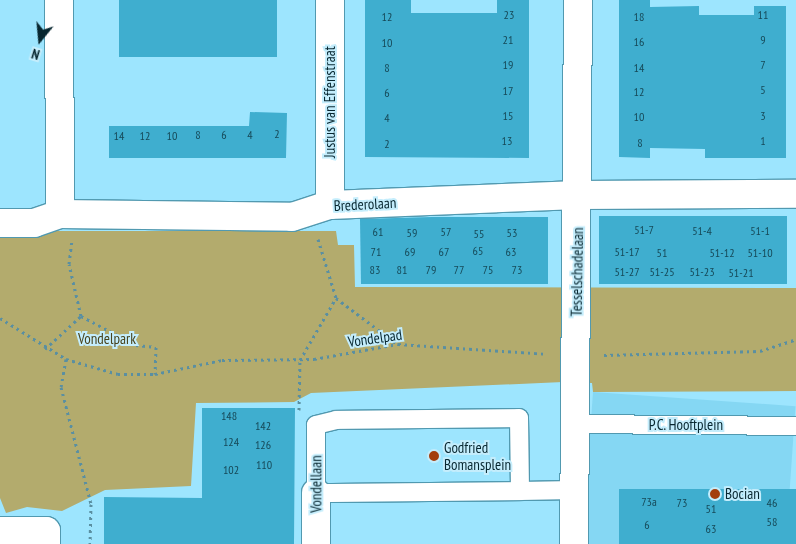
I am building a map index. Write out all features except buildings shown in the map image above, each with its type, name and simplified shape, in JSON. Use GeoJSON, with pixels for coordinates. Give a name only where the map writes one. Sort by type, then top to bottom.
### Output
{"type":"FeatureCollection","features":[{"type":"Feature","properties":{"kind":"street"},"geometry":{"type":"LineString","coordinates":[[59,0],[68,214]]}},
{"type":"Feature","properties":{"kind":"street","name":"Justus van Effenstraat"},"geometry":{"type":"LineString","coordinates":[[322,207],[330,0]]}},
{"type":"Feature","properties":{"kind":"street","name":"Tesselschadelaan"},"geometry":{"type":"LineString","coordinates":[[574,544],[578,0]]}},
{"type":"Feature","properties":{"kind":"street","name":"Brederolaan"},"geometry":{"type":"LineString","coordinates":[[0,223],[34,223],[68,214],[292,217],[322,207],[578,195],[796,194]]}},
{"type":"Feature","properties":{"kind":"street","name":"Vondellaan"},"geometry":{"type":"LineString","coordinates":[[316,493],[316,544]]}},
{"type":"Feature","properties":{"kind":"street"},"geometry":{"type":"LineString","coordinates":[[0,531],[46,531],[46,544]]}},
{"type":"Feature","properties":{"kind":"lane"},"geometry":{"type":"LineString","coordinates":[[316,425],[336,420],[519,418],[520,491]]}},
{"type":"Feature","properties":{"kind":"lane","name":"P.C. Hooftplein"},"geometry":{"type":"LineString","coordinates":[[575,424],[796,426]]}},
{"type":"Feature","properties":{"kind":"lane","name":"Vondellaan"},"geometry":{"type":"LineString","coordinates":[[316,425],[316,493]]}},
{"type":"Feature","properties":{"kind":"lane"},"geometry":{"type":"LineString","coordinates":[[316,493],[574,490]]}},
{"type":"Feature","properties":{"kind":"path"},"geometry":{"type":"LineString","coordinates":[[316,425],[298,429],[300,360],[336,298],[322,207]]}},
{"type":"Feature","properties":{"kind":"path"},"geometry":{"type":"LineString","coordinates":[[68,214],[70,264],[81,316],[136,346],[156,347],[155,374]]}},
{"type":"Feature","properties":{"kind":"path"},"geometry":{"type":"LineString","coordinates":[[336,298],[398,344]]}},
{"type":"Feature","properties":{"kind":"path"},"geometry":{"type":"LineString","coordinates":[[45,349],[81,316]]}},
{"type":"Feature","properties":{"kind":"path","name":"Vondelpad"},"geometry":{"type":"LineString","coordinates":[[0,318],[45,349],[66,359],[118,374],[155,374],[222,360],[300,360],[398,344],[576,355],[760,351],[796,339]]}},
{"type":"Feature","properties":{"kind":"path"},"geometry":{"type":"LineString","coordinates":[[66,359],[61,388],[91,504],[90,544]]}},
{"type":"Feature","properties":{"kind":"shaded area"},"geometry":{"type":"Polygon","coordinates":[[[593,392],[796,406],[786,544],[582,544],[593,392]]]}},
{"type":"Feature","properties":{"kind":"green space","name":"Vondelpark"},"geometry":{"type":"Polygon","coordinates":[[[0,231],[336,231],[338,245],[354,245],[355,287],[796,288],[796,391],[593,392],[592,383],[563,382],[311,393],[294,402],[196,403],[191,486],[105,490],[62,511],[27,507],[6,513],[0,498],[0,231]]]}},
{"type":"Feature","properties":{"kind":"place","name":"Godfried Bomansplein"},"geometry":{"type":"Point","coordinates":[434,456]}},
{"type":"Feature","properties":{"kind":"place","name":"Bocian"},"geometry":{"type":"Point","coordinates":[715,494]}}]}
